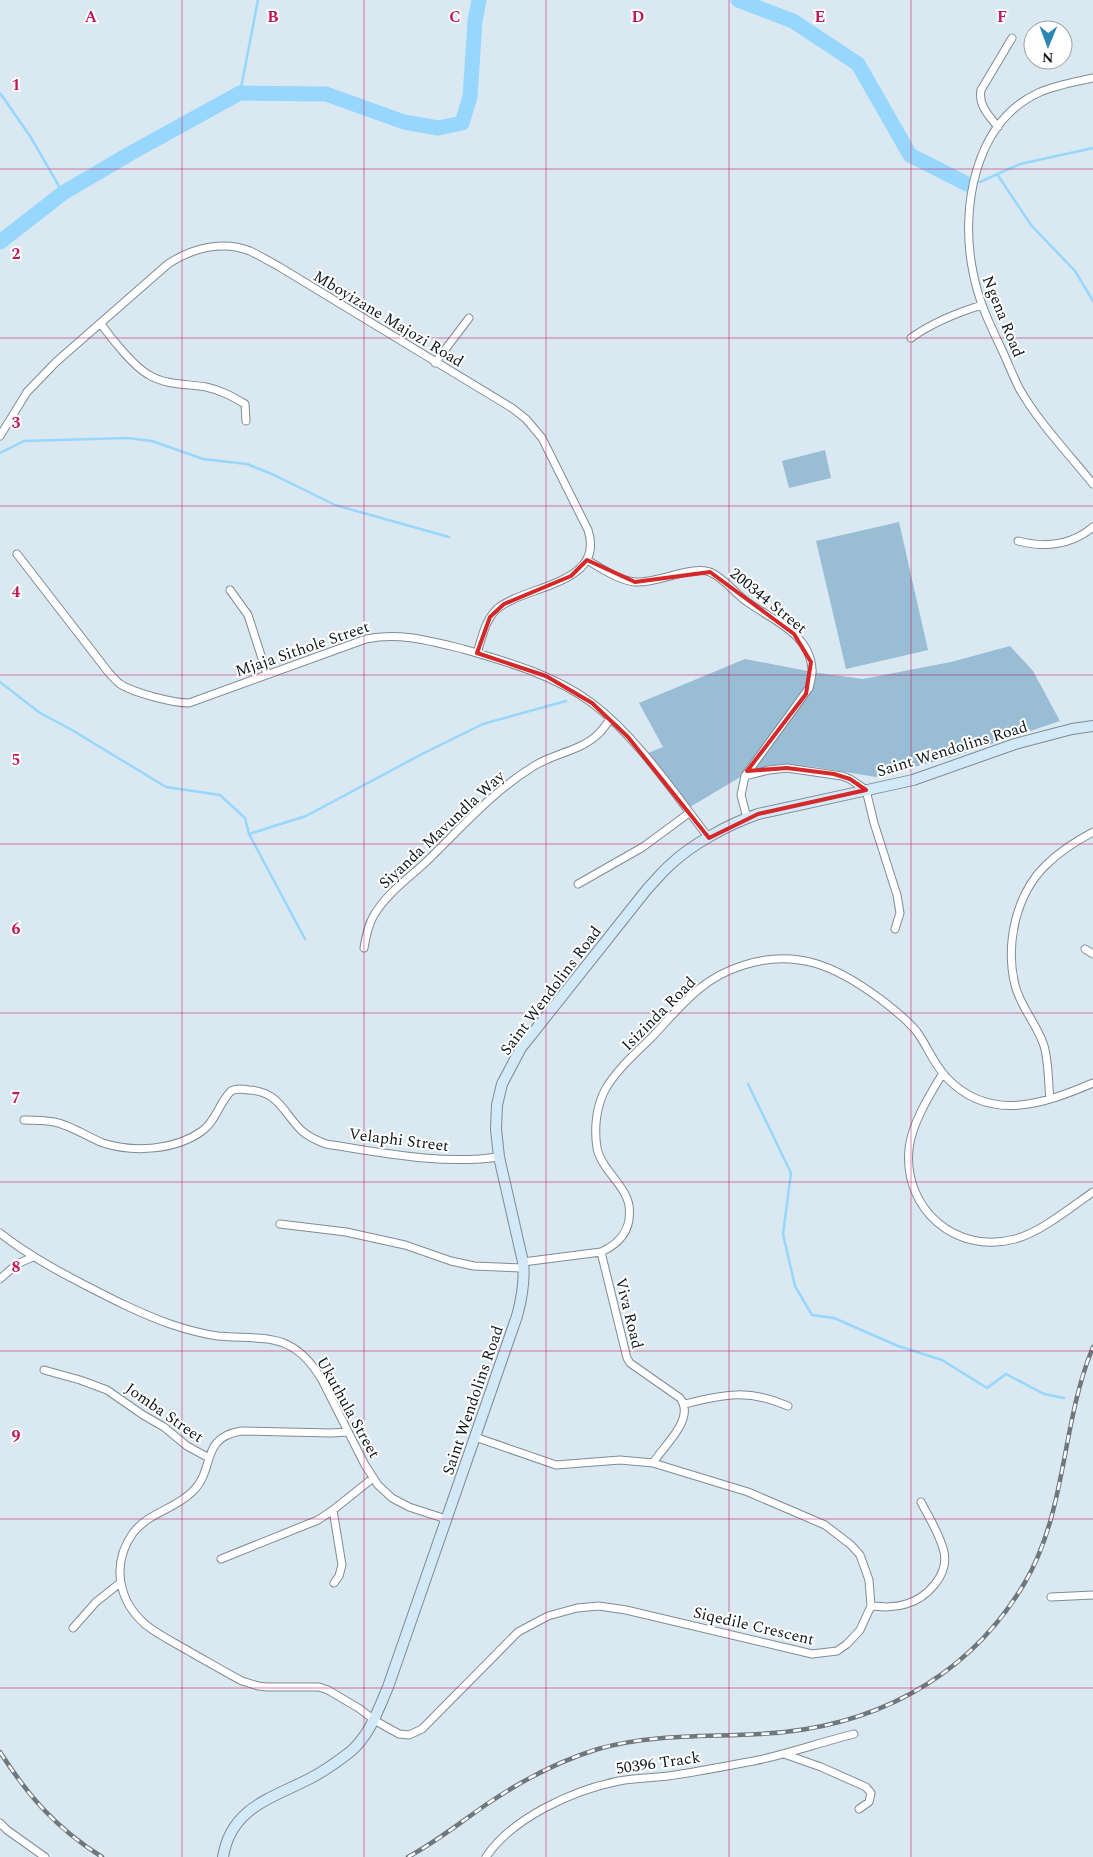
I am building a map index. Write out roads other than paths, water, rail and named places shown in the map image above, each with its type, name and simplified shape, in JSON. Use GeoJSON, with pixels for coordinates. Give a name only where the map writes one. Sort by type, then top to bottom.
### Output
{"type":"FeatureCollection","features":[{"type":"Feature","properties":{"kind":"street"},"geometry":{"type":"LineString","coordinates":[[998,127],[982,105],[980,96],[981,90],[1012,38]]}},
{"type":"Feature","properties":{"kind":"street","name":"Ngena Road"},"geometry":{"type":"LineString","coordinates":[[1093,78],[1038,93],[1012,112],[998,127],[989,139],[976,171],[969,214],[971,260],[982,305],[1019,388],[1033,410],[1093,484]]}},
{"type":"Feature","properties":{"kind":"street","name":"Mboyizane Majozi Road"},"geometry":{"type":"LineString","coordinates":[[0,436],[20,401],[33,385],[56,362],[174,261],[189,252],[201,248],[229,247],[249,251],[278,266],[512,408],[533,426],[542,438],[588,530],[591,541],[587,560]]}},
{"type":"Feature","properties":{"kind":"street"},"geometry":{"type":"LineString","coordinates":[[912,338],[926,326],[982,305]]}},
{"type":"Feature","properties":{"kind":"street"},"geometry":{"type":"LineString","coordinates":[[435,363],[469,318]]}},
{"type":"Feature","properties":{"kind":"street"},"geometry":{"type":"LineString","coordinates":[[101,324],[122,351],[148,375],[164,381],[205,387],[229,395],[245,404],[246,421]]}},
{"type":"Feature","properties":{"kind":"street"},"geometry":{"type":"LineString","coordinates":[[1018,540],[1030,544],[1065,543],[1080,537],[1093,527]]}},
{"type":"Feature","properties":{"kind":"street","name":"Mjaja Sithole Street"},"geometry":{"type":"LineString","coordinates":[[17,554],[109,673],[120,684],[168,701],[189,703],[366,639],[382,636],[416,637],[522,666],[546,676],[592,703],[610,719],[634,743],[709,838]]}},
{"type":"Feature","properties":{"kind":"street"},"geometry":{"type":"LineString","coordinates":[[477,653],[486,623],[496,610],[512,600],[571,576],[587,560]]}},
{"type":"Feature","properties":{"kind":"street","name":"200344 Street"},"geometry":{"type":"LineString","coordinates":[[587,560],[615,575],[634,582],[683,573],[710,572],[720,578],[751,605],[783,625],[794,634],[806,650],[812,671],[809,688],[745,776],[741,795],[747,818]]}},
{"type":"Feature","properties":{"kind":"street"},"geometry":{"type":"LineString","coordinates":[[230,590],[248,615],[267,674]]}},
{"type":"Feature","properties":{"kind":"street","name":"Siyanda Mavundla Way"},"geometry":{"type":"LineString","coordinates":[[364,948],[368,928],[373,916],[389,894],[425,863],[487,802],[512,781],[547,758],[588,742],[596,736],[610,719]]}},
{"type":"Feature","properties":{"kind":"street","name":"Saint Wendolins Road"},"geometry":{"type":"LineString","coordinates":[[223,1857],[232,1831],[247,1812],[276,1794],[309,1779],[351,1751],[374,1720],[388,1686],[517,1316],[523,1292],[523,1265],[499,1157],[496,1129],[497,1106],[502,1084],[521,1048],[648,888],[671,864],[709,838],[747,818],[913,780],[1032,739],[1093,726]]}},
{"type":"Feature","properties":{"kind":"street"},"geometry":{"type":"LineString","coordinates":[[745,776],[786,768],[842,776],[866,790],[874,823],[897,895],[900,913],[895,929]]}},
{"type":"Feature","properties":{"kind":"street"},"geometry":{"type":"LineString","coordinates":[[578,884],[643,847],[689,813]]}},
{"type":"Feature","properties":{"kind":"street"},"geometry":{"type":"LineString","coordinates":[[1050,1099],[1045,1047],[1025,1011],[1015,987],[1011,960],[1013,931],[1017,915],[1033,880],[1059,853],[1093,832]]}},
{"type":"Feature","properties":{"kind":"street"},"geometry":{"type":"LineString","coordinates":[[1085,949],[1093,954]]}},
{"type":"Feature","properties":{"kind":"street","name":"Isizinda Road"},"geometry":{"type":"LineString","coordinates":[[523,1265],[601,1252],[612,1247],[623,1237],[629,1221],[628,1202],[603,1163],[598,1149],[596,1128],[598,1108],[605,1090],[627,1063],[699,989],[716,978],[745,965],[770,960],[795,959],[820,964],[843,974],[890,1006],[909,1023],[917,1032],[943,1073],[960,1090],[980,1101],[1006,1106],[1023,1106],[1050,1099],[1093,1083]]}},
{"type":"Feature","properties":{"kind":"street"},"geometry":{"type":"LineString","coordinates":[[943,1073],[914,1132],[909,1150],[909,1169],[917,1198],[934,1220],[954,1234],[973,1241],[996,1242],[1015,1239],[1033,1231],[1093,1192]]}},
{"type":"Feature","properties":{"kind":"street","name":"Velaphi Street"},"geometry":{"type":"LineString","coordinates":[[24,1120],[56,1122],[105,1143],[125,1147],[156,1148],[178,1144],[202,1131],[211,1122],[227,1095],[235,1089],[266,1092],[287,1112],[302,1131],[326,1144],[424,1159],[465,1160],[499,1157]]}},
{"type":"Feature","properties":{"kind":"street"},"geometry":{"type":"LineString","coordinates":[[280,1224],[346,1232],[405,1245],[451,1261],[474,1266],[523,1265]]}},
{"type":"Feature","properties":{"kind":"street","name":"Ukuthula Street"},"geometry":{"type":"LineString","coordinates":[[0,1233],[33,1257],[109,1298],[171,1325],[217,1336],[273,1339],[301,1352],[314,1367],[372,1478],[392,1498],[422,1512],[446,1520]]}},
{"type":"Feature","properties":{"kind":"street","name":"Viva Road"},"geometry":{"type":"LineString","coordinates":[[601,1252],[626,1358],[630,1363],[680,1398],[685,1404]]}},
{"type":"Feature","properties":{"kind":"street"},"geometry":{"type":"LineString","coordinates":[[0,1279],[17,1264],[33,1257]]}},
{"type":"Feature","properties":{"kind":"street","name":"Jomba Street"},"geometry":{"type":"LineString","coordinates":[[44,1370],[107,1390],[164,1427],[187,1446],[210,1458],[216,1442],[230,1433],[241,1431],[348,1432]]}},
{"type":"Feature","properties":{"kind":"street"},"geometry":{"type":"LineString","coordinates":[[653,1463],[682,1422],[686,1410],[685,1404],[717,1396],[750,1394],[767,1397],[788,1406]]}},
{"type":"Feature","properties":{"kind":"street","name":"Siqedile Crescent"},"geometry":{"type":"LineString","coordinates":[[120,1583],[128,1601],[146,1624],[229,1675],[258,1686],[310,1686],[324,1688],[360,1709],[374,1720],[403,1735],[417,1732],[518,1632],[548,1616],[577,1608],[599,1606],[626,1610],[800,1653],[812,1654],[837,1651],[847,1644],[860,1630],[871,1606],[869,1580],[860,1555],[851,1545],[825,1525],[748,1492],[653,1463],[620,1460],[556,1466],[475,1437]]}},
{"type":"Feature","properties":{"kind":"street"},"geometry":{"type":"LineString","coordinates":[[73,1628],[96,1602],[120,1583],[120,1561],[123,1551],[134,1533],[150,1518],[192,1492],[198,1485],[210,1458]]}},
{"type":"Feature","properties":{"kind":"street"},"geometry":{"type":"LineString","coordinates":[[220,1559],[318,1520],[372,1478]]}},
{"type":"Feature","properties":{"kind":"street"},"geometry":{"type":"LineString","coordinates":[[871,1606],[890,1607],[913,1602],[927,1592],[942,1573],[945,1559],[941,1540],[921,1502]]}},
{"type":"Feature","properties":{"kind":"street"},"geometry":{"type":"LineString","coordinates":[[333,1510],[342,1565],[339,1576],[334,1583]]}},
{"type":"Feature","properties":{"kind":"street"},"geometry":{"type":"LineString","coordinates":[[1051,1597],[1093,1595]]}},
{"type":"Feature","properties":{"kind":"street","name":"50396 Track"},"geometry":{"type":"LineString","coordinates":[[486,1857],[493,1847],[519,1824],[570,1796],[617,1781],[685,1773],[784,1754],[854,1734]]}},
{"type":"Feature","properties":{"kind":"street"},"geometry":{"type":"LineString","coordinates":[[784,1754],[866,1787],[870,1793],[870,1802],[859,1809]]}},
{"type":"Feature","properties":{"kind":"street"},"geometry":{"type":"LineString","coordinates":[[0,1822],[7,1830],[45,1857]]}},
{"type":"Feature","properties":{"kind":"waterway"},"geometry":{"type":"LineString","coordinates":[[240,93],[258,0]]}},
{"type":"Feature","properties":{"kind":"waterway"},"geometry":{"type":"LineString","coordinates":[[0,242],[63,193],[240,93],[326,94],[404,122],[438,128],[462,123],[470,97],[475,21],[479,0]]}},
{"type":"Feature","properties":{"kind":"waterway"},"geometry":{"type":"LineString","coordinates":[[738,0],[793,21],[858,64],[910,155],[967,184]]}},
{"type":"Feature","properties":{"kind":"waterway"},"geometry":{"type":"LineString","coordinates":[[0,93],[30,136],[63,193]]}},
{"type":"Feature","properties":{"kind":"waterway"},"geometry":{"type":"LineString","coordinates":[[980,182],[1020,164],[1093,148]]}},
{"type":"Feature","properties":{"kind":"waterway"},"geometry":{"type":"LineString","coordinates":[[997,174],[1031,225],[1075,271],[1093,301]]}},
{"type":"Feature","properties":{"kind":"waterway"},"geometry":{"type":"LineString","coordinates":[[0,453],[24,441],[127,438],[152,441],[203,459],[247,464],[335,505],[449,537]]}},
{"type":"Feature","properties":{"kind":"waterway"},"geometry":{"type":"LineString","coordinates":[[0,682],[40,713],[72,730],[166,787],[220,795],[245,818],[249,834],[305,939]]}},
{"type":"Feature","properties":{"kind":"waterway"},"geometry":{"type":"LineString","coordinates":[[249,834],[306,816],[483,724],[566,701]]}},
{"type":"Feature","properties":{"kind":"waterway"},"geometry":{"type":"LineString","coordinates":[[748,1084],[791,1173],[783,1234],[795,1286],[812,1315],[834,1318],[898,1346],[942,1360],[987,1388],[1006,1374],[1044,1394],[1064,1398]]}},
{"type":"Feature","properties":{"kind":"railway"},"geometry":{"type":"LineString","coordinates":[[408,1857],[513,1787],[541,1772],[583,1754],[618,1744],[658,1738],[759,1734],[800,1730],[839,1722],[876,1710],[911,1694],[944,1673],[974,1648],[1000,1618],[1024,1584],[1038,1556],[1056,1498],[1075,1406],[1093,1347]]}},
{"type":"Feature","properties":{"kind":"railway"},"geometry":{"type":"LineString","coordinates":[[0,1752],[33,1797],[57,1823],[102,1857]]}}]}
